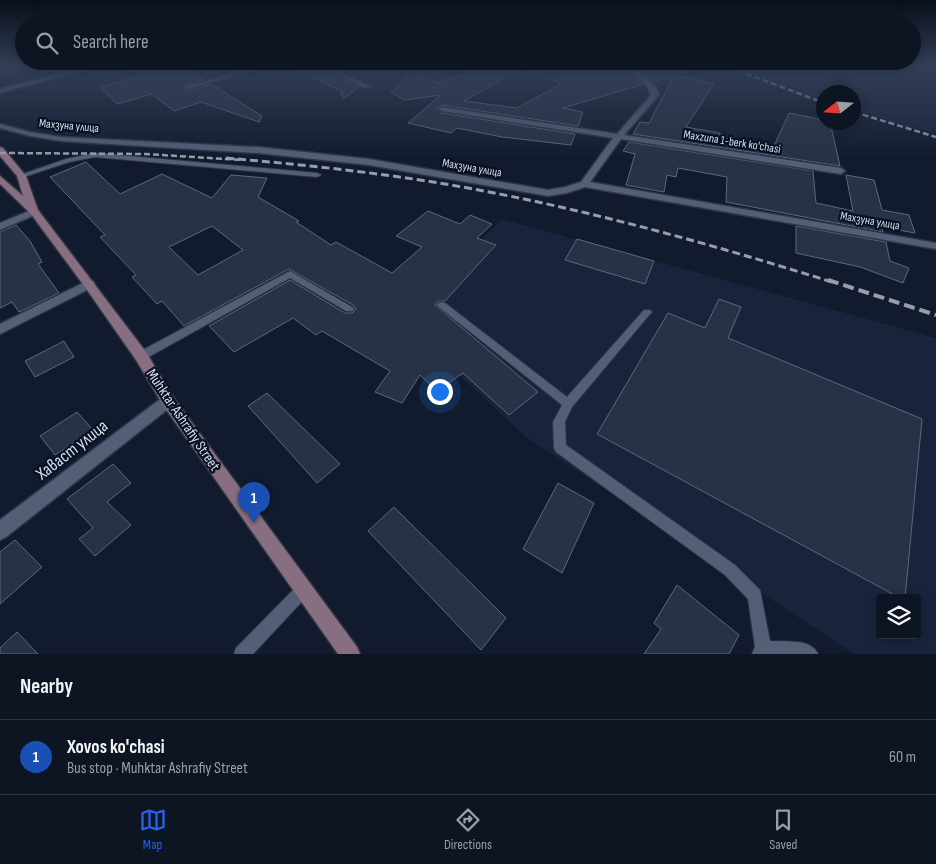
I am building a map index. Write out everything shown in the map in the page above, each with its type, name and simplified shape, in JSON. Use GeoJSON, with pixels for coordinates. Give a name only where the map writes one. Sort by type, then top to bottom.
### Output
{"type":"FeatureCollection","features":[{"type":"Feature","properties":{"kind":"main road","name":"Muhktar Ashrafiy Street"},"geometry":{"type":"LineString","coordinates":[[0,150],[21,176],[34,212]]}},
{"type":"Feature","properties":{"kind":"main road","name":"Muhktar Ashrafiy Street"},"geometry":{"type":"LineString","coordinates":[[0,179],[34,212],[89,284],[141,356],[168,401],[350,654]]}},
{"type":"Feature","properties":{"kind":"street"},"geometry":{"type":"LineString","coordinates":[[584,184],[619,136],[653,98]]}},
{"type":"Feature","properties":{"kind":"street","name":"Maxzuna 1-berk ko'chasi"},"geometry":{"type":"LineString","coordinates":[[442,109],[841,172]]}},
{"type":"Feature","properties":{"kind":"street","name":"Махзуна улица"},"geometry":{"type":"LineString","coordinates":[[0,126],[61,140],[258,150],[369,162],[548,194],[584,184],[936,246]]}},
{"type":"Feature","properties":{"kind":"street"},"geometry":{"type":"LineString","coordinates":[[0,227],[34,212]]}},
{"type":"Feature","properties":{"kind":"street"},"geometry":{"type":"LineString","coordinates":[[0,329],[89,284]]}},
{"type":"Feature","properties":{"kind":"street","name":"Хаваст улица"},"geometry":{"type":"LineString","coordinates":[[0,531],[168,401]]}},
{"type":"Feature","properties":{"kind":"lane"},"geometry":{"type":"LineString","coordinates":[[21,176],[68,160],[95,155],[317,175]]}},
{"type":"Feature","properties":{"kind":"lane"},"geometry":{"type":"LineString","coordinates":[[141,356],[290,274],[349,309]]}},
{"type":"Feature","properties":{"kind":"lane"},"geometry":{"type":"LineString","coordinates":[[442,305],[568,404]]}},
{"type":"Feature","properties":{"kind":"lane"},"geometry":{"type":"LineString","coordinates":[[647,312],[568,404],[559,422],[560,448],[730,570],[755,595],[762,651],[806,652],[810,654]]}},
{"type":"Feature","properties":{"kind":"lane"},"geometry":{"type":"LineString","coordinates":[[242,654],[303,590]]}},
{"type":"Feature","properties":{"kind":"shaded area"},"geometry":{"type":"Polygon","coordinates":[[[861,98],[936,98],[936,133],[903,126],[861,112],[861,98]]]}},
{"type":"Feature","properties":{"kind":"shaded area"},"geometry":{"type":"Polygon","coordinates":[[[502,219],[936,338],[936,654],[854,654],[526,437],[400,320],[502,219]]]}},
{"type":"Feature","properties":{"kind":"building"},"geometry":{"type":"Polygon","coordinates":[[[111,98],[140,98],[117,104],[111,98]]]}},
{"type":"Feature","properties":{"kind":"building"},"geometry":{"type":"Polygon","coordinates":[[[157,98],[233,98],[262,116],[259,122],[201,102],[174,111],[157,98]]]}},
{"type":"Feature","properties":{"kind":"building"},"geometry":{"type":"Polygon","coordinates":[[[400,98],[422,98],[404,100],[400,98]]]}},
{"type":"Feature","properties":{"kind":"building"},"geometry":{"type":"Polygon","coordinates":[[[438,98],[470,98],[464,101],[517,108],[536,98],[598,98],[563,108],[583,112],[578,126],[442,105],[436,108],[442,113],[575,134],[571,145],[502,137],[457,128],[451,133],[408,123],[438,98]]]}},
{"type":"Feature","properties":{"kind":"building"},"geometry":{"type":"Polygon","coordinates":[[[663,98],[705,98],[686,127],[720,133],[720,138],[774,146],[789,113],[816,118],[816,130],[832,130],[840,166],[633,134],[640,122],[649,123],[663,98]]]}},
{"type":"Feature","properties":{"kind":"building"},"geometry":{"type":"Polygon","coordinates":[[[629,142],[813,171],[816,203],[853,211],[846,175],[874,180],[882,210],[909,215],[915,233],[882,227],[883,232],[726,202],[727,177],[678,168],[676,177],[667,175],[664,192],[626,185],[635,154],[623,151],[629,142]]]}},
{"type":"Feature","properties":{"kind":"building"},"geometry":{"type":"Polygon","coordinates":[[[86,162],[120,194],[162,174],[212,198],[231,175],[267,178],[258,197],[299,221],[296,222],[331,245],[336,242],[392,273],[422,247],[396,236],[428,211],[460,224],[470,215],[492,224],[477,238],[496,245],[445,301],[438,301],[435,305],[538,392],[509,415],[463,373],[437,391],[420,375],[402,403],[375,392],[390,371],[322,331],[316,335],[293,318],[234,352],[209,326],[290,280],[345,313],[352,313],[356,309],[353,305],[289,269],[184,326],[162,301],[157,304],[132,277],[136,275],[100,237],[105,235],[50,177],[86,162]],[[212,226],[169,247],[198,275],[243,250],[212,226]]]}},
{"type":"Feature","properties":{"kind":"building"},"geometry":{"type":"Polygon","coordinates":[[[16,225],[30,241],[42,262],[38,264],[59,293],[19,312],[12,302],[0,308],[0,232],[16,225]]]}},
{"type":"Feature","properties":{"kind":"building"},"geometry":{"type":"Polygon","coordinates":[[[796,226],[886,242],[890,261],[909,268],[903,283],[860,267],[796,253],[796,226]]]}},
{"type":"Feature","properties":{"kind":"building"},"geometry":{"type":"Polygon","coordinates":[[[577,239],[654,261],[645,284],[565,260],[577,239]]]}},
{"type":"Feature","properties":{"kind":"building"},"geometry":{"type":"Polygon","coordinates":[[[719,299],[741,307],[728,338],[922,419],[905,594],[893,594],[597,434],[668,313],[705,328],[719,299]]]}},
{"type":"Feature","properties":{"kind":"building"},"geometry":{"type":"Polygon","coordinates":[[[64,341],[74,357],[35,377],[25,361],[64,341]]]}},
{"type":"Feature","properties":{"kind":"building"},"geometry":{"type":"Polygon","coordinates":[[[267,393],[340,464],[317,483],[248,406],[267,393]]]}},
{"type":"Feature","properties":{"kind":"building"},"geometry":{"type":"Polygon","coordinates":[[[77,412],[93,430],[55,455],[40,436],[77,412]]]}},
{"type":"Feature","properties":{"kind":"building"},"geometry":{"type":"Polygon","coordinates":[[[113,464],[131,483],[107,502],[131,525],[95,556],[79,539],[93,528],[67,499],[113,464]]]}},
{"type":"Feature","properties":{"kind":"building"},"geometry":{"type":"Polygon","coordinates":[[[558,483],[594,503],[562,573],[523,549],[558,483]]]}},
{"type":"Feature","properties":{"kind":"building"},"geometry":{"type":"Polygon","coordinates":[[[394,507],[506,618],[481,650],[368,531],[394,507]]]}},
{"type":"Feature","properties":{"kind":"building"},"geometry":{"type":"Polygon","coordinates":[[[15,540],[42,567],[0,604],[0,552],[15,540]]]}},
{"type":"Feature","properties":{"kind":"building"},"geometry":{"type":"Polygon","coordinates":[[[677,585],[739,635],[729,654],[644,654],[661,629],[654,623],[677,585]]]}},
{"type":"Feature","properties":{"kind":"building"},"geometry":{"type":"Polygon","coordinates":[[[17,632],[38,654],[0,654],[0,648],[17,632]]]}},
{"type":"Feature","properties":{"kind":"railway"},"geometry":{"type":"LineString","coordinates":[[810,98],[816,100]]}},
{"type":"Feature","properties":{"kind":"railway"},"geometry":{"type":"LineString","coordinates":[[861,114],[936,137]]}},
{"type":"Feature","properties":{"kind":"railway"},"geometry":{"type":"LineString","coordinates":[[0,153],[145,154],[242,160]]}},
{"type":"Feature","properties":{"kind":"railway"},"geometry":{"type":"LineString","coordinates":[[226,158],[407,178],[534,201],[684,238],[832,282]]}},
{"type":"Feature","properties":{"kind":"railway"},"geometry":{"type":"LineString","coordinates":[[828,280],[936,315]]}},
{"type":"Feature","properties":{"kind":"place","name":"Xovos ko'chasi"},"geometry":{"type":"Point","coordinates":[254,523]}}]}
